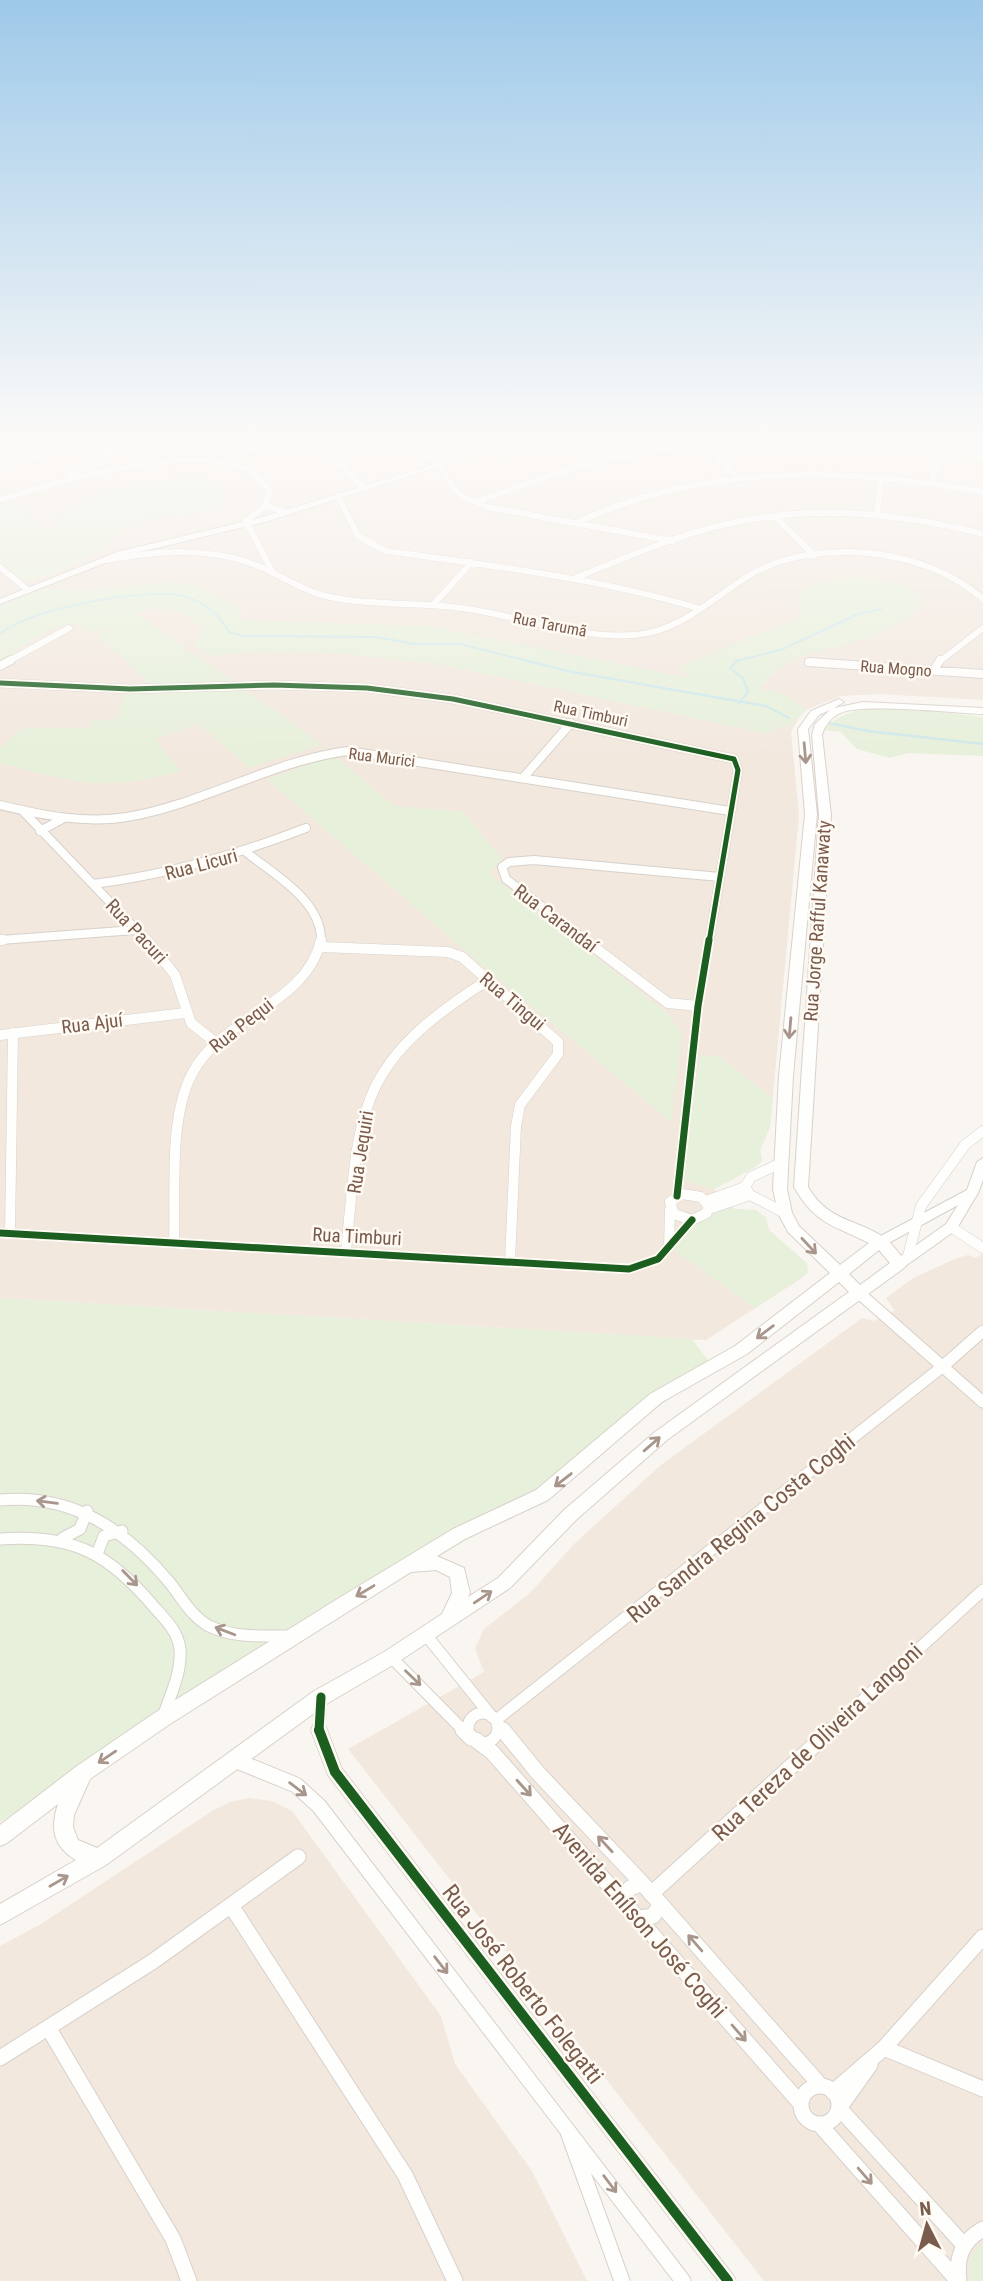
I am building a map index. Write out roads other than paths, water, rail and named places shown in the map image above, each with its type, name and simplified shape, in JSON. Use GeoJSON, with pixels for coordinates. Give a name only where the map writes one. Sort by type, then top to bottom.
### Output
{"type":"FeatureCollection","features":[{"type":"Feature","properties":{"kind":"main road","name":"Rua Jorge Rafful Kanawaty"},"geometry":{"type":"LineString","coordinates":[[859,1293],[809,1248],[785,1213],[779,1164],[811,814],[803,729],[807,721],[827,706],[858,699],[983,705]]}},
{"type":"Feature","properties":{"kind":"main road","name":"Rua Jorge Rafful Kanawaty"},"geometry":{"type":"LineString","coordinates":[[880,1241],[828,1219],[807,1202],[801,1187],[825,815],[817,734],[819,726],[835,711],[863,705],[983,711]]}},
{"type":"Feature","properties":{"kind":"main road"},"geometry":{"type":"LineString","coordinates":[[782,1127],[803,1129]]}},
{"type":"Feature","properties":{"kind":"main road"},"geometry":{"type":"LineString","coordinates":[[0,1837],[84,1772],[292,1636],[459,1534],[542,1495],[656,1398],[740,1350],[839,1276],[880,1241],[904,1260],[661,1436],[570,1515],[504,1583],[391,1657],[321,1697],[237,1761],[99,1858],[0,1915]]}},
{"type":"Feature","properties":{"kind":"main road"},"geometry":{"type":"LineString","coordinates":[[403,1567],[429,1562],[448,1566],[458,1573],[461,1593],[448,1620]]}},
{"type":"Feature","properties":{"kind":"main road"},"geometry":{"type":"LineString","coordinates":[[84,1772],[68,1801],[63,1821],[64,1836],[71,1848],[83,1855],[99,1858]]}},
{"type":"Feature","properties":{"kind":"street"},"geometry":{"type":"LineString","coordinates":[[0,601],[97,562],[162,544]]}},
{"type":"Feature","properties":{"kind":"street"},"geometry":{"type":"LineString","coordinates":[[175,544],[178,552]]}},
{"type":"Feature","properties":{"kind":"street"},"geometry":{"type":"LineString","coordinates":[[256,544],[273,573]]}},
{"type":"Feature","properties":{"kind":"street"},"geometry":{"type":"LineString","coordinates":[[369,544],[405,556],[472,562],[577,577],[646,592],[701,609]]}},
{"type":"Feature","properties":{"kind":"street"},"geometry":{"type":"LineString","coordinates":[[577,577],[665,544]]}},
{"type":"Feature","properties":{"kind":"street"},"geometry":{"type":"LineString","coordinates":[[803,544],[815,556]]}},
{"type":"Feature","properties":{"kind":"street","name":"Rua Tarumã"},"geometry":{"type":"LineString","coordinates":[[97,562],[178,552],[238,559],[273,573],[306,591],[327,596],[433,605],[618,635],[673,627],[770,565],[815,556],[848,554],[907,561],[972,584],[983,600]]}},
{"type":"Feature","properties":{"kind":"street"},"geometry":{"type":"LineString","coordinates":[[238,559],[260,552]]}},
{"type":"Feature","properties":{"kind":"street"},"geometry":{"type":"LineString","coordinates":[[433,605],[472,562]]}},
{"type":"Feature","properties":{"kind":"street"},"geometry":{"type":"LineString","coordinates":[[0,567],[28,590]]}},
{"type":"Feature","properties":{"kind":"street"},"geometry":{"type":"LineString","coordinates":[[0,666],[69,628]]}},
{"type":"Feature","properties":{"kind":"street"},"geometry":{"type":"LineString","coordinates":[[934,670],[940,660],[983,628]]}},
{"type":"Feature","properties":{"kind":"street","name":"Rua Mogno"},"geometry":{"type":"LineString","coordinates":[[809,662],[983,674]]}},
{"type":"Feature","properties":{"kind":"street","name":"Rua Timburi"},"geometry":{"type":"LineString","coordinates":[[0,683],[101,689],[274,685],[367,688],[453,699],[734,759],[738,770],[698,1006],[677,1196]]}},
{"type":"Feature","properties":{"kind":"street"},"geometry":{"type":"LineString","coordinates":[[523,778],[571,723]]}},
{"type":"Feature","properties":{"kind":"street","name":"Rua Murici"},"geometry":{"type":"LineString","coordinates":[[0,805],[64,818],[102,819],[141,815],[328,752],[364,753],[730,811]]}},
{"type":"Feature","properties":{"kind":"street","name":"Rua Pacuri"},"geometry":{"type":"LineString","coordinates":[[22,810],[165,959],[174,975],[185,1013],[191,1023],[215,1042]]}},
{"type":"Feature","properties":{"kind":"street"},"geometry":{"type":"LineString","coordinates":[[40,831],[64,818]]}},
{"type":"Feature","properties":{"kind":"street","name":"Rua Licuri"},"geometry":{"type":"LineString","coordinates":[[93,884],[178,872],[246,852],[306,828]]}},
{"type":"Feature","properties":{"kind":"street"},"geometry":{"type":"LineString","coordinates":[[246,852],[303,901],[316,918],[321,947]]}},
{"type":"Feature","properties":{"kind":"street","name":"Rua Carandaí"},"geometry":{"type":"LineString","coordinates":[[698,1006],[668,1003],[506,879],[502,867],[509,862],[534,860],[720,877]]}},
{"type":"Feature","properties":{"kind":"street"},"geometry":{"type":"LineString","coordinates":[[0,940],[135,930]]}},
{"type":"Feature","properties":{"kind":"street","name":"Rua Tingui"},"geometry":{"type":"LineString","coordinates":[[321,947],[448,952],[462,957],[550,1032],[558,1042],[558,1054],[520,1105],[516,1126],[510,1261]]}},
{"type":"Feature","properties":{"kind":"street","name":"Rua Pequi"},"geometry":{"type":"LineString","coordinates":[[174,1242],[179,1108],[184,1088],[194,1069],[215,1042],[304,977],[321,947]]}},
{"type":"Feature","properties":{"kind":"street","name":"Rua Jequiri"},"geometry":{"type":"LineString","coordinates":[[346,1251],[360,1133],[368,1102],[385,1066],[429,1020],[488,980]]}},
{"type":"Feature","properties":{"kind":"street","name":"Rua Ajuí"},"geometry":{"type":"LineString","coordinates":[[0,1035],[185,1013]]}},
{"type":"Feature","properties":{"kind":"street"},"geometry":{"type":"LineString","coordinates":[[5,1233],[13,1033]]}},
{"type":"Feature","properties":{"kind":"street"},"geometry":{"type":"LineString","coordinates":[[904,1260],[921,1206],[965,1145],[983,1131]]}},
{"type":"Feature","properties":{"kind":"street"},"geometry":{"type":"LineString","coordinates":[[904,1260],[951,1227],[972,1193],[983,1162]]}},
{"type":"Feature","properties":{"kind":"street"},"geometry":{"type":"LineString","coordinates":[[707,1205],[747,1191],[751,1177],[779,1164]]}},
{"type":"Feature","properties":{"kind":"street","name":"Rua Jorge Rafful Kanawaty"},"geometry":{"type":"LineString","coordinates":[[747,1191],[785,1213]]}},
{"type":"Feature","properties":{"kind":"street"},"geometry":{"type":"LineString","coordinates":[[880,1241],[972,1193]]}},
{"type":"Feature","properties":{"kind":"street"},"geometry":{"type":"LineString","coordinates":[[669,1247],[670,1202],[677,1196],[695,1195],[707,1205]]}},
{"type":"Feature","properties":{"kind":"street"},"geometry":{"type":"LineString","coordinates":[[670,1210],[679,1217],[692,1220],[703,1217],[707,1205]]}},
{"type":"Feature","properties":{"kind":"street","name":"Rua Timburi"},"geometry":{"type":"LineString","coordinates":[[5,1233],[641,1268],[655,1263],[692,1220]]}},
{"type":"Feature","properties":{"kind":"street"},"geometry":{"type":"LineString","coordinates":[[951,1227],[983,1248]]}},
{"type":"Feature","properties":{"kind":"street"},"geometry":{"type":"LineString","coordinates":[[859,1293],[983,1402]]}},
{"type":"Feature","properties":{"kind":"street","name":"Rua Sandra Regina Costa Coghi"},"geometry":{"type":"LineString","coordinates":[[495,1720],[942,1367],[983,1331]]}},
{"type":"Feature","properties":{"kind":"street"},"geometry":{"type":"LineString","coordinates":[[0,1500],[14,1498],[75,1506],[87,1511],[123,1531],[200,1620],[234,1635],[292,1636]]}},
{"type":"Feature","properties":{"kind":"street"},"geometry":{"type":"LineString","coordinates":[[0,1539],[59,1539],[78,1532],[87,1511]]}},
{"type":"Feature","properties":{"kind":"street"},"geometry":{"type":"LineString","coordinates":[[97,1554],[97,1548],[104,1536],[113,1531],[123,1531]]}},
{"type":"Feature","properties":{"kind":"street"},"geometry":{"type":"LineString","coordinates":[[59,1539],[115,1562],[144,1592],[178,1638],[180,1657],[163,1718]]}},
{"type":"Feature","properties":{"kind":"street","name":"Rua Tereza de Oliveira Langoni"},"geometry":{"type":"LineString","coordinates":[[651,1894],[983,1590]]}},
{"type":"Feature","properties":{"kind":"street","name":"Avenida Enílson José Coghi"},"geometry":{"type":"LineString","coordinates":[[426,1635],[538,1773],[827,2089]]}},
{"type":"Feature","properties":{"kind":"street","name":"Avenida Enílson José Coghi"},"geometry":{"type":"LineString","coordinates":[[391,1657],[473,1739],[492,1752],[623,1898],[801,2104]]}},
{"type":"Feature","properties":{"kind":"street","name":"Rua José Roberto Folegatti"},"geometry":{"type":"LineString","coordinates":[[321,1697],[319,1733],[335,1772],[728,2281]]}},
{"type":"Feature","properties":{"kind":"street","name":"Rua Sandra Regina Costa Coghi"},"geometry":{"type":"LineString","coordinates":[[482,1714],[495,1720],[498,1733],[491,1740],[473,1739],[467,1730],[469,1721],[482,1714]]}},
{"type":"Feature","properties":{"kind":"street"},"geometry":{"type":"LineString","coordinates":[[237,1761],[296,1785],[319,1806],[564,2122],[683,2281]]}},
{"type":"Feature","properties":{"kind":"street"},"geometry":{"type":"LineString","coordinates":[[0,2058],[49,2029],[232,1907],[298,1857]]}},
{"type":"Feature","properties":{"kind":"street","name":"Rua Tereza de Oliveira Langoni"},"geometry":{"type":"LineString","coordinates":[[623,1898],[630,1888],[651,1894]]}},
{"type":"Feature","properties":{"kind":"street","name":"Rua Tereza de Oliveira Langoni"},"geometry":{"type":"LineString","coordinates":[[639,1918],[653,1916],[651,1894]]}},
{"type":"Feature","properties":{"kind":"street"},"geometry":{"type":"LineString","coordinates":[[232,1907],[405,2175],[455,2281]]}},
{"type":"Feature","properties":{"kind":"street"},"geometry":{"type":"LineString","coordinates":[[820,2125],[835,2120],[840,2108],[881,2050],[983,1937]]}},
{"type":"Feature","properties":{"kind":"street"},"geometry":{"type":"LineString","coordinates":[[49,2029],[173,2239],[188,2281]]}},
{"type":"Feature","properties":{"kind":"street"},"geometry":{"type":"LineString","coordinates":[[881,2050],[827,2089],[808,2088],[801,2104],[806,2117],[820,2125],[958,2281]]}},
{"type":"Feature","properties":{"kind":"street"},"geometry":{"type":"LineString","coordinates":[[881,2050],[983,2089]]}},
{"type":"Feature","properties":{"kind":"street"},"geometry":{"type":"LineString","coordinates":[[827,2089],[840,2108],[963,2244]]}},
{"type":"Feature","properties":{"kind":"street"},"geometry":{"type":"LineString","coordinates":[[564,2122],[622,2281]]}},
{"type":"Feature","properties":{"kind":"street"},"geometry":{"type":"LineString","coordinates":[[958,2281],[957,2268],[963,2244],[983,2229]]}},
{"type":"Feature","properties":{"kind":"waterway"},"geometry":{"type":"LineString","coordinates":[[0,634],[35,616],[88,602],[116,597],[166,594],[197,601],[215,614],[229,632],[244,636],[376,637],[414,644],[460,644],[531,662]]}},
{"type":"Feature","properties":{"kind":"waterway"},"geometry":{"type":"LineString","coordinates":[[737,661],[783,649],[858,614],[882,609]]}},
{"type":"Feature","properties":{"kind":"waterway"},"geometry":{"type":"LineString","coordinates":[[524,660],[567,671],[740,701]]}},
{"type":"Feature","properties":{"kind":"waterway"},"geometry":{"type":"LineString","coordinates":[[737,661],[730,668],[743,678],[748,692],[740,701]]}},
{"type":"Feature","properties":{"kind":"waterway"},"geometry":{"type":"LineString","coordinates":[[740,701],[766,706],[789,718]]}},
{"type":"Feature","properties":{"kind":"waterway"},"geometry":{"type":"LineString","coordinates":[[829,723],[868,731],[983,744]]}}]}
